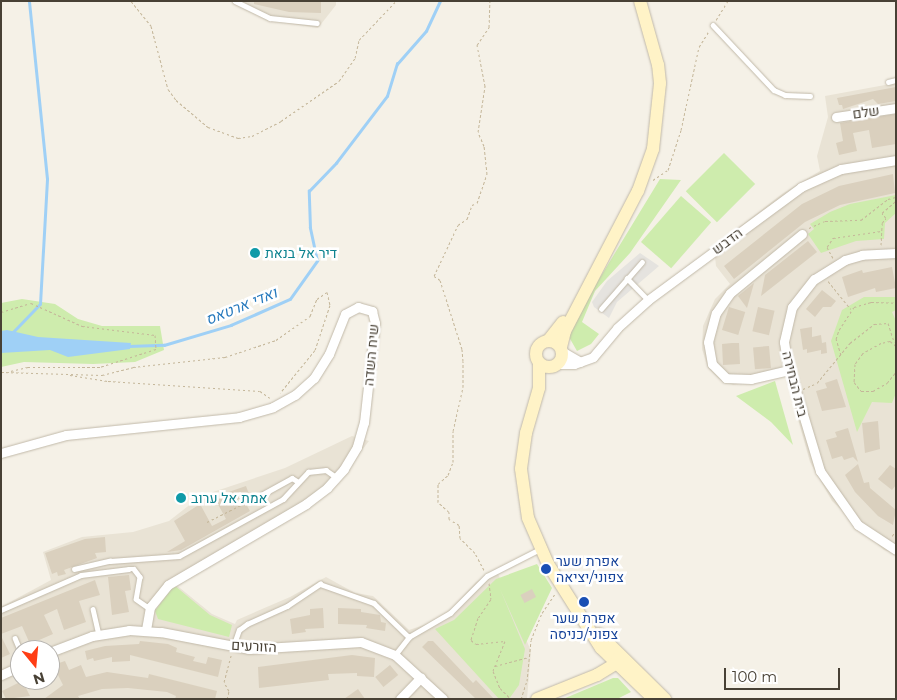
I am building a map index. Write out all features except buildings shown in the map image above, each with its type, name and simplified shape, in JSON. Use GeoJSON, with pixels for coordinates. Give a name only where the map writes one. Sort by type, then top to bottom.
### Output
{"type":"FeatureCollection","features":[{"type":"Feature","properties":{"kind":"street"},"geometry":{"type":"LineString","coordinates":[[539,388],[556,366],[562,349],[565,330],[641,183],[657,127],[658,66],[640,1]]}},
{"type":"Feature","properties":{"kind":"street","name":"שלם"},"geometry":{"type":"LineString","coordinates":[[836,117],[896,108]]}},
{"type":"Feature","properties":{"kind":"street","name":"הדבש"},"geometry":{"type":"LineString","coordinates":[[581,362],[593,357],[617,328],[648,300],[801,187],[841,169],[896,160]]}},
{"type":"Feature","properties":{"kind":"street"},"geometry":{"type":"LineString","coordinates":[[790,370],[751,379],[726,378],[712,364],[708,342],[716,313],[730,293],[802,234]]}},
{"type":"Feature","properties":{"kind":"street","name":"בית הבחירה"},"geometry":{"type":"LineString","coordinates":[[896,253],[881,252],[836,264],[821,274],[802,292],[786,323],[784,342],[814,459],[832,491],[866,532],[896,550]]}},
{"type":"Feature","properties":{"kind":"street"},"geometry":{"type":"LineString","coordinates":[[597,266],[548,341],[538,348],[539,388],[523,452],[521,483],[528,518],[540,549],[561,584],[580,613],[615,659],[654,699]]}},
{"type":"Feature","properties":{"kind":"street","name":"שיח השדה"},"geometry":{"type":"LineString","coordinates":[[1,453],[61,436],[238,417],[279,405],[305,387],[322,367],[345,314],[358,308],[372,311],[375,322],[364,422],[357,447],[338,477],[306,504],[172,582],[150,608],[146,630]]}},
{"type":"Feature","properties":{"kind":"street"},"geometry":{"type":"LineString","coordinates":[[548,341],[581,362]]}},
{"type":"Feature","properties":{"kind":"street"},"geometry":{"type":"LineString","coordinates":[[539,363],[556,366],[581,362]]}},
{"type":"Feature","properties":{"kind":"street","name":"הזורעים"},"geometry":{"type":"LineString","coordinates":[[60,648],[99,634],[146,630],[233,647],[265,649],[354,642],[376,646],[395,655],[421,677],[442,699]]}},
{"type":"Feature","properties":{"kind":"street"},"geometry":{"type":"LineString","coordinates":[[537,699],[582,682],[615,659]]}},
{"type":"Feature","properties":{"kind":"street"},"geometry":{"type":"LineString","coordinates":[[615,659],[664,699]]}},
{"type":"Feature","properties":{"kind":"street"},"geometry":{"type":"LineString","coordinates":[[400,699],[421,677]]}},
{"type":"Feature","properties":{"kind":"lane"},"geometry":{"type":"LineString","coordinates":[[234,1],[270,18],[317,23]]}},
{"type":"Feature","properties":{"kind":"lane"},"geometry":{"type":"LineString","coordinates":[[713,25],[774,90],[784,95],[810,96]]}},
{"type":"Feature","properties":{"kind":"lane"},"geometry":{"type":"LineString","coordinates":[[888,82],[896,80]]}},
{"type":"Feature","properties":{"kind":"lane"},"geometry":{"type":"LineString","coordinates":[[601,309],[642,262]]}},
{"type":"Feature","properties":{"kind":"lane"},"geometry":{"type":"LineString","coordinates":[[627,278],[648,300]]}},
{"type":"Feature","properties":{"kind":"lane"},"geometry":{"type":"LineString","coordinates":[[74,569],[110,561],[180,556],[283,499],[297,481],[316,470],[326,470],[338,477]]}},
{"type":"Feature","properties":{"kind":"lane"},"geometry":{"type":"LineString","coordinates":[[254,499],[292,478],[297,481]]}},
{"type":"Feature","properties":{"kind":"lane"},"geometry":{"type":"LineString","coordinates":[[395,655],[409,637],[450,614],[487,576],[540,549]]}},
{"type":"Feature","properties":{"kind":"lane"},"geometry":{"type":"LineString","coordinates":[[1,610],[66,580],[103,570],[129,569],[134,569],[140,577],[136,599],[150,608]]}},
{"type":"Feature","properties":{"kind":"lane"},"geometry":{"type":"LineString","coordinates":[[233,647],[238,630],[247,624],[288,606],[320,584],[374,603],[409,637]]}},
{"type":"Feature","properties":{"kind":"lane"},"geometry":{"type":"LineString","coordinates":[[94,608],[99,634]]}},
{"type":"Feature","properties":{"kind":"path"},"geometry":{"type":"LineString","coordinates":[[131,1],[151,26],[168,89],[208,127],[238,138],[252,136],[281,120],[339,81],[355,58],[360,40],[396,1]]}},
{"type":"Feature","properties":{"kind":"path"},"geometry":{"type":"LineString","coordinates":[[490,1],[489,27],[477,45],[485,86],[478,132],[484,146],[487,174],[477,203],[472,205],[467,219],[458,225],[434,276],[440,280],[462,349],[463,362],[463,387],[453,431],[453,462],[448,475],[438,484],[438,502],[449,512],[449,519],[459,525],[460,538],[475,553],[487,576],[493,593],[478,618],[471,640],[476,644],[505,641],[505,649],[494,666],[497,683],[511,699]]}},
{"type":"Feature","properties":{"kind":"path"},"geometry":{"type":"LineString","coordinates":[[653,181],[668,170],[681,130],[699,47],[728,1]]}},
{"type":"Feature","properties":{"kind":"path"},"geometry":{"type":"LineString","coordinates":[[802,234],[825,221],[861,220],[888,199],[896,197]]}},
{"type":"Feature","properties":{"kind":"path"},"geometry":{"type":"LineString","coordinates":[[881,252],[881,231],[886,218],[882,214],[896,202]]}},
{"type":"Feature","properties":{"kind":"path"},"geometry":{"type":"LineString","coordinates":[[836,264],[827,247],[832,238],[881,231]]}},
{"type":"Feature","properties":{"kind":"path"},"geometry":{"type":"LineString","coordinates":[[821,274],[852,309]]}},
{"type":"Feature","properties":{"kind":"path"},"geometry":{"type":"LineString","coordinates":[[1,372],[102,375],[133,367],[225,357],[268,344],[301,324],[310,316],[317,299],[327,292],[330,305],[323,332],[307,364],[281,389],[279,405]]}},
{"type":"Feature","properties":{"kind":"path"},"geometry":{"type":"LineString","coordinates":[[1,312],[31,303],[82,326],[155,335],[156,349],[100,367],[28,367],[4,372]]}},
{"type":"Feature","properties":{"kind":"path"},"geometry":{"type":"LineString","coordinates":[[841,356],[836,339],[842,321],[852,309],[862,303],[896,303]]}},
{"type":"Feature","properties":{"kind":"path"},"geometry":{"type":"LineString","coordinates":[[796,391],[817,383],[858,335],[874,324],[888,323],[896,346]]}},
{"type":"Feature","properties":{"kind":"path"},"geometry":{"type":"LineString","coordinates":[[894,342],[881,342],[863,353],[855,364],[854,382],[861,391],[873,391],[895,374]]}},
{"type":"Feature","properties":{"kind":"path"},"geometry":{"type":"LineString","coordinates":[[67,374],[108,381],[260,390],[279,405]]}},
{"type":"Feature","properties":{"kind":"path"},"geometry":{"type":"LineString","coordinates":[[207,522],[254,499]]}},
{"type":"Feature","properties":{"kind":"path"},"geometry":{"type":"LineString","coordinates":[[521,699],[527,681],[535,628],[561,584]]}},
{"type":"Feature","properties":{"kind":"path"},"geometry":{"type":"LineString","coordinates":[[227,699],[229,691],[226,690],[224,682],[233,647]]}},
{"type":"Feature","properties":{"kind":"path"},"geometry":{"type":"LineString","coordinates":[[494,666],[530,657]]}},
{"type":"Feature","properties":{"kind":"shaded area"},"geometry":{"type":"Polygon","coordinates":[[[229,1],[336,1],[336,5],[318,28],[268,20],[229,1]]]}},
{"type":"Feature","properties":{"kind":"shaded area"},"geometry":{"type":"Polygon","coordinates":[[[896,83],[896,554],[884,550],[832,501],[810,462],[786,376],[733,385],[719,379],[708,368],[702,349],[703,326],[715,299],[730,284],[716,266],[714,247],[782,194],[820,171],[817,156],[828,117],[825,96],[896,83]]]}},
{"type":"Feature","properties":{"kind":"shaded area"},"geometry":{"type":"Polygon","coordinates":[[[640,253],[659,266],[617,302],[609,318],[594,307],[592,302],[607,281],[640,253]]]}},
{"type":"Feature","properties":{"kind":"shaded area"},"geometry":{"type":"Polygon","coordinates":[[[352,436],[369,441],[334,486],[175,584],[212,614],[235,624],[237,620],[290,597],[326,577],[355,593],[373,596],[409,630],[430,623],[450,610],[476,582],[496,569],[531,651],[527,699],[1,699],[1,607],[51,580],[43,552],[82,537],[133,532],[169,521],[192,503],[213,492],[285,468],[352,436]]]}},
{"type":"Feature","properties":{"kind":"green space"},"geometry":{"type":"Polygon","coordinates":[[[724,153],[755,184],[717,222],[686,191],[724,153]]]}},
{"type":"Feature","properties":{"kind":"green space"},"geometry":{"type":"Polygon","coordinates":[[[660,179],[681,180],[630,253],[595,291],[582,322],[599,334],[591,344],[577,351],[569,337],[590,294],[660,179]]]}},
{"type":"Feature","properties":{"kind":"green space"},"geometry":{"type":"Polygon","coordinates":[[[896,195],[896,213],[885,223],[884,239],[856,241],[821,253],[808,234],[814,229],[810,224],[830,212],[850,204],[896,195]]]}},
{"type":"Feature","properties":{"kind":"green space"},"geometry":{"type":"Polygon","coordinates":[[[681,196],[711,222],[671,268],[641,242],[681,196]]]}},
{"type":"Feature","properties":{"kind":"green space"},"geometry":{"type":"Polygon","coordinates":[[[864,297],[896,297],[896,310],[892,312],[896,321],[896,393],[892,403],[872,402],[857,432],[831,341],[842,310],[864,297]]]}},
{"type":"Feature","properties":{"kind":"green space"},"geometry":{"type":"Polygon","coordinates":[[[22,299],[55,304],[78,319],[102,326],[160,326],[164,350],[135,362],[93,364],[24,362],[1,367],[1,303],[22,299]]]}},
{"type":"Feature","properties":{"kind":"green space"},"geometry":{"type":"Polygon","coordinates":[[[775,381],[793,445],[771,422],[736,396],[775,381]]]}},
{"type":"Feature","properties":{"kind":"green space"},"geometry":{"type":"Polygon","coordinates":[[[537,564],[552,588],[525,645],[500,589],[525,649],[519,685],[509,699],[499,699],[435,629],[454,620],[496,579],[537,564]]]}},
{"type":"Feature","properties":{"kind":"green space"},"geometry":{"type":"Polygon","coordinates":[[[174,585],[210,615],[232,625],[229,637],[158,619],[155,611],[174,585]]]}},
{"type":"Feature","properties":{"kind":"green space"},"geometry":{"type":"Polygon","coordinates":[[[613,678],[618,678],[631,692],[617,699],[563,699],[613,678]]]}},
{"type":"Feature","properties":{"kind":"water"},"geometry":{"type":"Polygon","coordinates":[[[7,330],[38,337],[131,343],[130,349],[68,357],[50,350],[1,353],[1,331],[7,330]]]}},
{"type":"Feature","properties":{"kind":"waterway"},"geometry":{"type":"LineString","coordinates":[[12,333],[40,304],[47,179],[29,1]]}},
{"type":"Feature","properties":{"kind":"waterway","name":"ואדי ארטאס"},"geometry":{"type":"LineString","coordinates":[[128,346],[164,345],[231,325],[290,299],[317,261],[310,228],[309,191],[336,163],[387,96],[397,64],[426,31],[440,1]]}},
{"type":"Feature","properties":{"kind":"place","name":"דיר אל בנאת"},"geometry":{"type":"Point","coordinates":[255,253]}},
{"type":"Feature","properties":{"kind":"place","name":"אמת אל ערוב"},"geometry":{"type":"Point","coordinates":[181,498]}},
{"type":"Feature","properties":{"kind":"place","name":"אפרת שער צפוני/יציאה"},"geometry":{"type":"Point","coordinates":[546,569]}},
{"type":"Feature","properties":{"kind":"place","name":"אפרת שער צפוני/כניסה"},"geometry":{"type":"Point","coordinates":[584,602]}}]}
